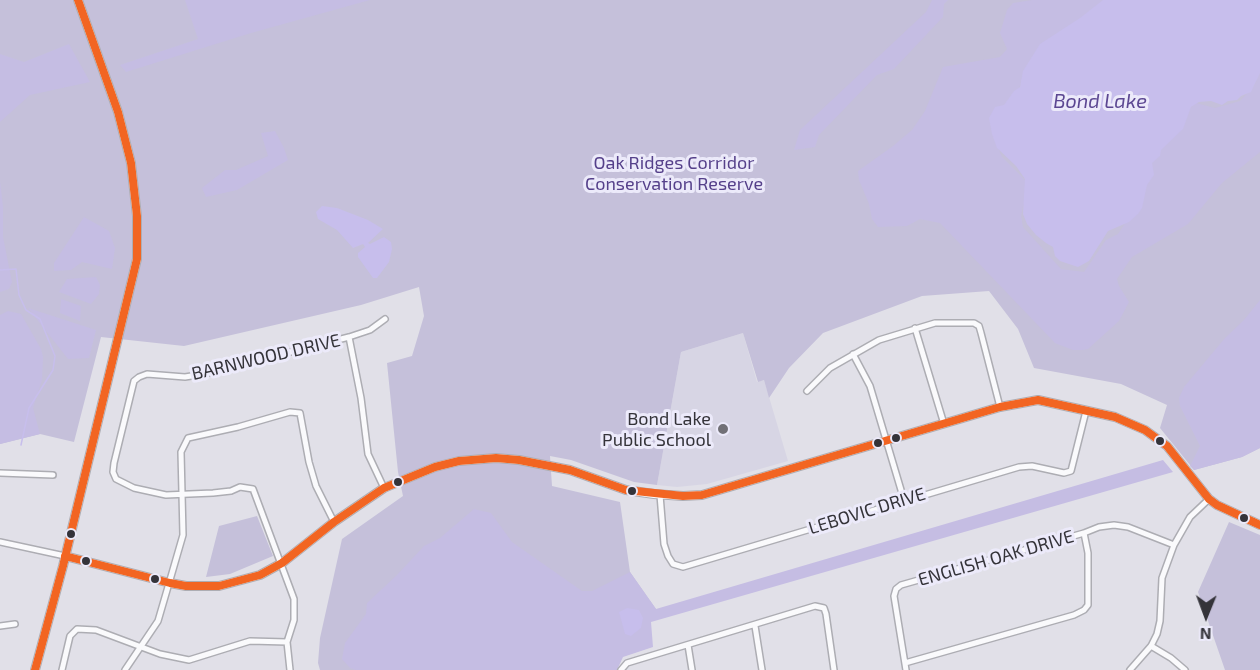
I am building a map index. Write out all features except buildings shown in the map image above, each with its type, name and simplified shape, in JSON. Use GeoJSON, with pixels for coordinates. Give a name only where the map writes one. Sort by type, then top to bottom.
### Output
{"type":"FeatureCollection","features":[{"type":"Feature","properties":{"kind":"street"},"geometry":{"type":"LineString","coordinates":[[35,670],[137,260],[137,216],[131,163],[118,112],[78,0]]}},
{"type":"Feature","properties":{"kind":"street","name":"BARNWOOD DRIVE"},"geometry":{"type":"LineString","coordinates":[[183,495],[150,493],[116,479],[113,472],[134,381],[147,374],[185,377],[204,374],[349,337],[370,330],[385,319]]}},
{"type":"Feature","properties":{"kind":"street"},"geometry":{"type":"LineString","coordinates":[[807,391],[830,368],[879,340],[935,323],[974,323],[978,326],[1000,407]]}},
{"type":"Feature","properties":{"kind":"street"},"geometry":{"type":"LineString","coordinates":[[915,328],[944,424]]}},
{"type":"Feature","properties":{"kind":"street"},"geometry":{"type":"LineString","coordinates":[[349,337],[361,398],[368,454],[384,488]]}},
{"type":"Feature","properties":{"kind":"street"},"geometry":{"type":"LineString","coordinates":[[853,354],[870,386],[904,500]]}},
{"type":"Feature","properties":{"kind":"street"},"geometry":{"type":"LineString","coordinates":[[0,542],[170,583],[186,586],[219,586],[250,578],[282,563],[334,522],[384,488],[435,467],[459,461],[496,458],[541,463],[570,470],[626,490],[660,495],[702,495],[1000,407],[1038,400],[1115,417],[1145,430],[1167,446],[1209,499],[1226,510],[1260,525]]}},
{"type":"Feature","properties":{"kind":"street"},"geometry":{"type":"LineString","coordinates":[[125,670],[158,621],[170,583],[183,535],[181,452],[188,438],[296,411],[300,413],[316,486],[334,522]]}},
{"type":"Feature","properties":{"kind":"street","name":"LEBOVIC DRIVE"},"geometry":{"type":"LineString","coordinates":[[660,495],[662,534],[666,550],[674,564],[683,567],[1019,467],[1032,466],[1064,472],[1071,471],[1086,411]]}},
{"type":"Feature","properties":{"kind":"street"},"geometry":{"type":"LineString","coordinates":[[0,473],[53,475]]}},
{"type":"Feature","properties":{"kind":"street"},"geometry":{"type":"LineString","coordinates":[[183,495],[231,491],[240,487],[253,489],[294,599],[294,620],[287,642],[290,670]]}},
{"type":"Feature","properties":{"kind":"street"},"geometry":{"type":"LineString","coordinates":[[1130,670],[1151,646],[1160,621],[1162,578],[1174,545],[1190,517],[1209,499]]}},
{"type":"Feature","properties":{"kind":"street","name":"ENGLISH OAK DRIVE"},"geometry":{"type":"LineString","coordinates":[[906,670],[895,602],[896,589],[906,584],[1099,527],[1114,525],[1128,527],[1174,545]]}},
{"type":"Feature","properties":{"kind":"street"},"geometry":{"type":"LineString","coordinates":[[905,663],[1074,615],[1084,610],[1088,605],[1088,554],[1084,533]]}},
{"type":"Feature","properties":{"kind":"street"},"geometry":{"type":"LineString","coordinates":[[621,670],[627,663],[815,606],[824,608],[834,670]]}},
{"type":"Feature","properties":{"kind":"street"},"geometry":{"type":"LineString","coordinates":[[0,626],[15,624]]}},
{"type":"Feature","properties":{"kind":"street"},"geometry":{"type":"LineString","coordinates":[[755,626],[762,670]]}},
{"type":"Feature","properties":{"kind":"street"},"geometry":{"type":"LineString","coordinates":[[62,670],[70,636],[77,629],[96,630],[160,654],[189,660],[250,641],[287,642]]}},
{"type":"Feature","properties":{"kind":"street"},"geometry":{"type":"LineString","coordinates":[[688,645],[692,670]]}},
{"type":"Feature","properties":{"kind":"street"},"geometry":{"type":"LineString","coordinates":[[1151,646],[1185,670]]}},
{"type":"Feature","properties":{"kind":"shaded area"},"geometry":{"type":"Polygon","coordinates":[[[185,0],[370,0],[251,33],[126,72],[120,65],[198,39],[185,0]]]}},
{"type":"Feature","properties":{"kind":"shaded area"},"geometry":{"type":"Polygon","coordinates":[[[932,0],[948,0],[944,4],[943,17],[894,69],[877,75],[819,135],[815,147],[794,150],[800,130],[926,12],[932,0]]]}},
{"type":"Feature","properties":{"kind":"shaded area"},"geometry":{"type":"Polygon","coordinates":[[[1032,0],[1117,0],[1042,46],[1029,62],[1014,101],[994,138],[1002,157],[1029,184],[1030,194],[1023,206],[1021,216],[1023,227],[1061,269],[1084,272],[1106,240],[1118,234],[1126,222],[1159,143],[1187,111],[1196,103],[1215,108],[1240,101],[1254,86],[1260,72],[1260,152],[1222,183],[1188,224],[1132,257],[1117,279],[1129,302],[1119,321],[1088,349],[1082,350],[1073,350],[1055,343],[940,223],[920,219],[907,226],[878,227],[872,219],[869,204],[859,180],[858,171],[912,130],[925,111],[943,67],[1000,57],[1007,49],[1000,33],[1007,10],[1013,3],[1032,0]]]}},
{"type":"Feature","properties":{"kind":"shaded area"},"geometry":{"type":"Polygon","coordinates":[[[69,44],[90,82],[30,95],[0,122],[0,54],[24,62],[69,44]]]}},
{"type":"Feature","properties":{"kind":"shaded area"},"geometry":{"type":"Polygon","coordinates":[[[275,131],[288,160],[237,190],[206,197],[202,188],[225,170],[236,170],[268,156],[261,133],[275,131]]]}},
{"type":"Feature","properties":{"kind":"shaded area"},"geometry":{"type":"Polygon","coordinates":[[[0,181],[3,237],[12,282],[9,289],[0,292],[0,181]]]}},
{"type":"Feature","properties":{"kind":"shaded area"},"geometry":{"type":"Polygon","coordinates":[[[84,217],[109,231],[115,248],[112,269],[82,262],[71,270],[54,271],[54,263],[84,217]]]}},
{"type":"Feature","properties":{"kind":"shaded area"},"geometry":{"type":"Polygon","coordinates":[[[96,277],[100,285],[99,294],[91,304],[59,292],[67,279],[96,277]]]}},
{"type":"Feature","properties":{"kind":"shaded area"},"geometry":{"type":"Polygon","coordinates":[[[61,299],[81,306],[80,321],[60,313],[61,299]]]}},
{"type":"Feature","properties":{"kind":"shaded area"},"geometry":{"type":"Polygon","coordinates":[[[1260,300],[1260,448],[1242,457],[1194,470],[1190,466],[1200,446],[1180,406],[1179,398],[1184,387],[1260,300]]]}},
{"type":"Feature","properties":{"kind":"shaded area"},"geometry":{"type":"Polygon","coordinates":[[[28,308],[96,330],[89,358],[68,359],[28,308]]]}},
{"type":"Feature","properties":{"kind":"shaded area"},"geometry":{"type":"Polygon","coordinates":[[[8,311],[21,314],[41,349],[42,380],[33,408],[40,434],[0,444],[0,315],[8,311]]]}},
{"type":"Feature","properties":{"kind":"shaded area","name":"Bond Lake Public School"},"geometry":{"type":"Polygon","coordinates":[[[743,333],[757,382],[764,380],[788,461],[707,484],[677,487],[657,485],[681,352],[743,333]]]}},
{"type":"Feature","properties":{"kind":"shaded area"},"geometry":{"type":"Polygon","coordinates":[[[1163,460],[1173,472],[651,622],[653,647],[623,657],[617,670],[356,670],[350,668],[342,659],[345,643],[366,614],[367,603],[424,546],[440,538],[474,509],[491,513],[512,542],[582,591],[592,591],[630,572],[656,609],[1163,460]]]}},
{"type":"Feature","properties":{"kind":"green space","name":"Oak Ridges Corridor Conservation Reserve"},"geometry":{"type":"Polygon","coordinates":[[[0,0],[1260,0],[1260,448],[1242,457],[1194,470],[1160,428],[1167,405],[1121,384],[1034,368],[1018,329],[989,291],[922,296],[823,333],[789,368],[769,398],[764,380],[758,382],[743,333],[681,352],[657,485],[634,482],[571,460],[550,456],[552,486],[620,502],[630,572],[656,609],[504,670],[320,670],[318,663],[320,638],[342,539],[403,496],[398,472],[387,363],[412,356],[424,316],[419,287],[361,305],[184,346],[101,337],[74,442],[40,434],[0,444],[0,0]]]}},
{"type":"Feature","properties":{"kind":"green space"},"geometry":{"type":"Polygon","coordinates":[[[257,516],[273,556],[230,574],[206,577],[219,526],[257,516]]]}},
{"type":"Feature","properties":{"kind":"green space"},"geometry":{"type":"Polygon","coordinates":[[[1229,522],[1260,535],[1260,670],[1225,670],[1198,592],[1229,522]]]}},
{"type":"Feature","properties":{"kind":"water","name":"Bond Lake"},"geometry":{"type":"Polygon","coordinates":[[[1103,0],[1260,0],[1260,73],[1251,92],[1237,100],[1228,101],[1222,105],[1211,101],[1199,102],[1191,107],[1183,129],[1161,150],[1160,156],[1152,163],[1154,175],[1147,185],[1142,208],[1138,214],[1129,222],[1108,231],[1089,261],[1078,267],[1060,261],[1055,256],[1053,247],[1036,235],[1027,224],[1023,214],[1025,179],[1016,166],[997,148],[989,118],[995,107],[1004,105],[1014,91],[1020,87],[1023,71],[1040,44],[1103,0]]]}},
{"type":"Feature","properties":{"kind":"water"},"geometry":{"type":"Polygon","coordinates":[[[322,206],[337,208],[368,220],[383,229],[368,243],[384,237],[391,242],[389,262],[377,278],[373,278],[358,257],[358,253],[365,247],[363,244],[353,248],[337,230],[318,219],[316,212],[322,206]]]}},
{"type":"Feature","properties":{"kind":"water"},"geometry":{"type":"Polygon","coordinates":[[[627,608],[639,610],[643,618],[641,628],[631,636],[625,634],[619,612],[627,608]]]}},
{"type":"Feature","properties":{"kind":"waterway"},"geometry":{"type":"LineString","coordinates":[[0,270],[16,269],[19,295],[26,310],[40,319],[55,356],[53,370],[29,408],[21,445]]}},
{"type":"Feature","properties":{"kind":"transit line"},"geometry":{"type":"LineString","coordinates":[[35,670],[63,566],[137,259],[137,216],[131,163],[118,112],[78,0]]}},
{"type":"Feature","properties":{"kind":"transit line"},"geometry":{"type":"LineString","coordinates":[[65,556],[170,583],[186,586],[219,586],[260,575],[282,563],[334,522],[384,488],[435,467],[459,461],[496,458],[519,460],[570,470],[626,490],[683,496],[702,495],[1000,407],[1038,400],[1115,417],[1145,430],[1167,446],[1209,499],[1260,525]]}},
{"type":"Feature","properties":{"kind":"place","name":"Bond Lake Public School"},"geometry":{"type":"Point","coordinates":[723,429]}}]}
